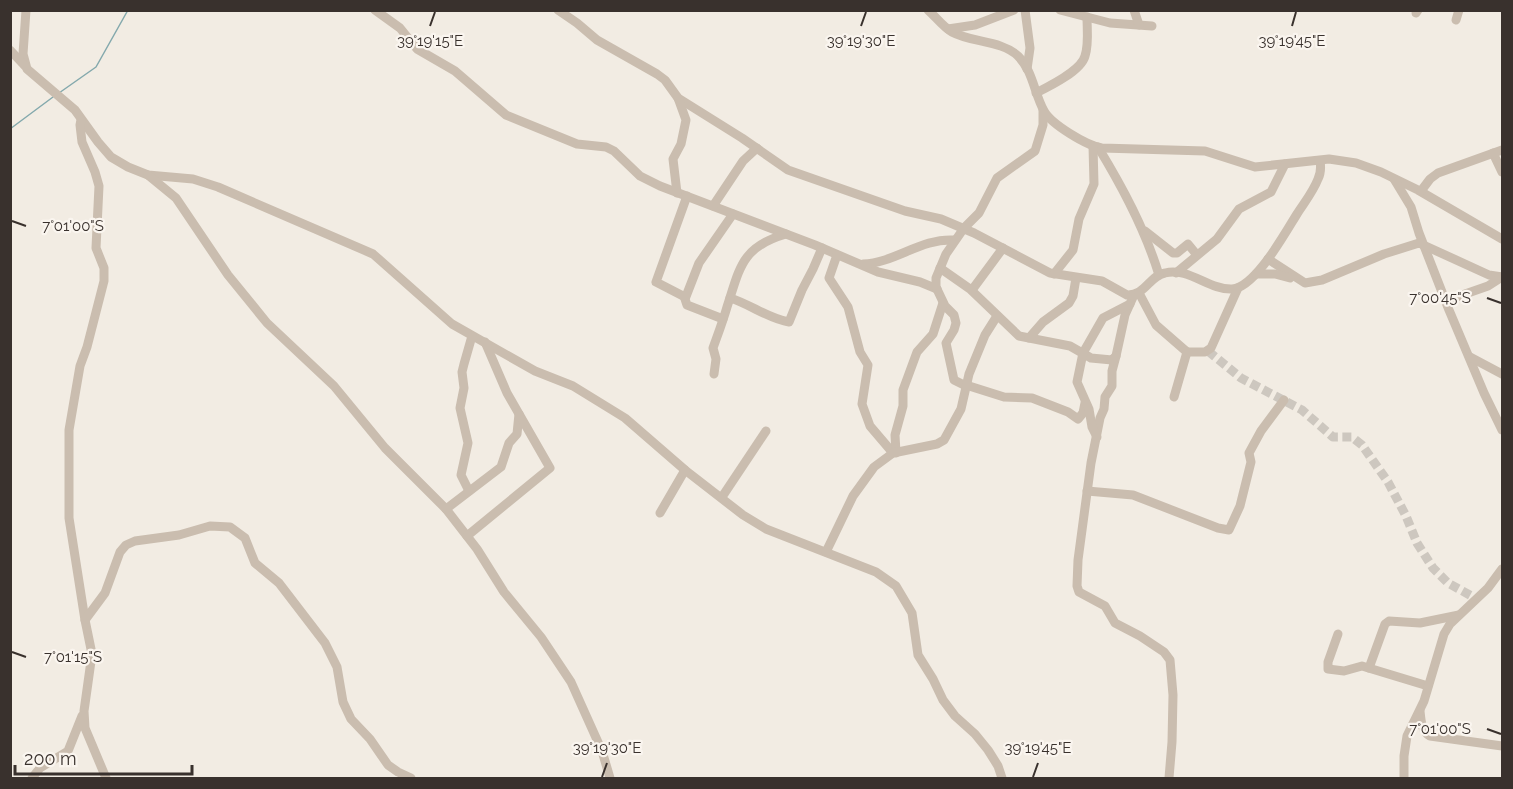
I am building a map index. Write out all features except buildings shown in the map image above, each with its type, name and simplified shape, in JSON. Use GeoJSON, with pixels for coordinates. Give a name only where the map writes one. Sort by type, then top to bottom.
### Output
{"type":"FeatureCollection","features":[{"type":"Feature","properties":{"kind":"street"},"geometry":{"type":"LineString","coordinates":[[26,10],[22,54],[27,69]]}},
{"type":"Feature","properties":{"kind":"street"},"geometry":{"type":"LineString","coordinates":[[375,10],[400,28],[417,49],[455,71],[506,115],[577,144],[606,147],[614,151],[640,176],[857,264],[937,289]]}},
{"type":"Feature","properties":{"kind":"street"},"geometry":{"type":"LineString","coordinates":[[558,10],[597,40],[657,74],[665,80],[678,98],[686,120],[681,144],[673,159],[682,194],[656,281],[660,286],[685,297]]}},
{"type":"Feature","properties":{"kind":"street"},"geometry":{"type":"LineString","coordinates":[[928,10],[955,34],[1011,51],[1020,58],[1027,69],[1043,110],[1043,125],[1035,152],[997,178],[980,212],[963,228],[948,248],[940,268],[936,282],[937,289],[943,303],[956,319],[956,326],[946,343],[954,380],[966,386],[1004,397],[1032,398],[1068,412],[1078,419],[1083,413],[1086,401]]}},
{"type":"Feature","properties":{"kind":"street"},"geometry":{"type":"LineString","coordinates":[[948,29],[975,25],[1014,10]]}},
{"type":"Feature","properties":{"kind":"street"},"geometry":{"type":"LineString","coordinates":[[1025,10],[1030,48],[1027,69]]}},
{"type":"Feature","properties":{"kind":"street"},"geometry":{"type":"LineString","coordinates":[[1060,10],[1110,23],[1152,26]]}},
{"type":"Feature","properties":{"kind":"street"},"geometry":{"type":"LineString","coordinates":[[1134,10],[1139,26]]}},
{"type":"Feature","properties":{"kind":"street"},"geometry":{"type":"LineString","coordinates":[[1036,93],[1066,76],[1084,59],[1087,17]]}},
{"type":"Feature","properties":{"kind":"street"},"geometry":{"type":"LineString","coordinates":[[10,50],[27,69],[75,110],[111,157],[148,175],[193,179],[218,187],[366,250],[424,298],[440,315],[472,336],[535,371],[573,386],[625,418],[685,470],[743,515],[766,529],[887,578],[900,591],[912,613],[920,659],[945,704],[988,750],[1002,778]]}},
{"type":"Feature","properties":{"kind":"street"},"geometry":{"type":"LineString","coordinates":[[678,98],[757,148],[777,164],[801,176],[905,211],[941,219],[1054,274],[1102,281],[1134,298],[1156,325],[1187,352],[1205,352],[1211,348],[1238,288],[1256,274],[1269,259],[1316,184],[1321,170],[1320,161]]}},
{"type":"Feature","properties":{"kind":"street"},"geometry":{"type":"LineString","coordinates":[[1043,110],[1059,124],[1096,147],[1115,175],[1143,230],[1159,275]]}},
{"type":"Feature","properties":{"kind":"street"},"geometry":{"type":"LineString","coordinates":[[81,120],[82,142],[99,186],[96,248],[104,268],[104,281],[80,366],[69,430],[69,518],[92,654],[84,711],[85,728],[106,778]]}},
{"type":"Feature","properties":{"kind":"street"},"geometry":{"type":"LineString","coordinates":[[1096,147],[1205,152],[1255,167],[1335,159],[1356,163],[1421,191],[1503,239]]}},
{"type":"Feature","properties":{"kind":"street"},"geometry":{"type":"LineString","coordinates":[[1054,274],[1073,250],[1079,219],[1094,184],[1096,147]]}},
{"type":"Feature","properties":{"kind":"street"},"geometry":{"type":"LineString","coordinates":[[713,206],[743,161],[757,148]]}},
{"type":"Feature","properties":{"kind":"street"},"geometry":{"type":"LineString","coordinates":[[1421,191],[1438,173],[1503,150]]}},
{"type":"Feature","properties":{"kind":"street"},"geometry":{"type":"LineString","coordinates":[[1493,153],[1503,172]]}},
{"type":"Feature","properties":{"kind":"street"},"geometry":{"type":"LineString","coordinates":[[1176,273],[1217,240],[1241,207],[1271,192],[1285,164]]}},
{"type":"Feature","properties":{"kind":"street"},"geometry":{"type":"LineString","coordinates":[[148,175],[176,198],[228,275],[267,322],[334,386],[385,447],[446,509],[467,536],[504,592],[541,637],[564,670],[602,751],[610,778]]}},
{"type":"Feature","properties":{"kind":"street"},"geometry":{"type":"LineString","coordinates":[[1392,177],[1408,200],[1445,301],[1484,393],[1503,430]]}},
{"type":"Feature","properties":{"kind":"street"},"geometry":{"type":"LineString","coordinates":[[723,319],[686,304],[685,297],[699,263],[733,214]]}},
{"type":"Feature","properties":{"kind":"street"},"geometry":{"type":"LineString","coordinates":[[1143,230],[1173,253],[1179,252],[1188,244],[1197,255]]}},
{"type":"Feature","properties":{"kind":"street"},"geometry":{"type":"LineString","coordinates":[[714,374],[716,359],[713,350],[733,284],[752,251],[767,241],[786,234]]}},
{"type":"Feature","properties":{"kind":"street"},"geometry":{"type":"LineString","coordinates":[[857,264],[877,262],[932,242],[954,240]]}},
{"type":"Feature","properties":{"kind":"street"},"geometry":{"type":"LineString","coordinates":[[1256,274],[1275,273],[1309,284],[1417,243],[1489,275],[1502,277]]}},
{"type":"Feature","properties":{"kind":"street"},"geometry":{"type":"LineString","coordinates":[[730,298],[789,322],[822,248]]}},
{"type":"Feature","properties":{"kind":"street"},"geometry":{"type":"LineString","coordinates":[[972,291],[1003,248]]}},
{"type":"Feature","properties":{"kind":"street"},"geometry":{"type":"LineString","coordinates":[[837,255],[829,277],[848,307],[860,352],[868,365],[862,404],[872,429],[895,453]]}},
{"type":"Feature","properties":{"kind":"street"},"geometry":{"type":"LineString","coordinates":[[1269,259],[1301,281]]}},
{"type":"Feature","properties":{"kind":"street"},"geometry":{"type":"LineString","coordinates":[[940,268],[972,291],[1018,334],[1070,346],[1097,359],[1112,360],[1116,356]]}},
{"type":"Feature","properties":{"kind":"street"},"geometry":{"type":"LineString","coordinates":[[1097,437],[1077,380],[1083,353],[1102,318],[1134,298],[1159,275],[1168,272],[1191,276],[1221,287],[1238,288]]}},
{"type":"Feature","properties":{"kind":"street"},"geometry":{"type":"LineString","coordinates":[[1445,301],[1475,291],[1502,277]]}},
{"type":"Feature","properties":{"kind":"street"},"geometry":{"type":"LineString","coordinates":[[1029,338],[1043,322],[1065,308],[1072,300],[1076,278]]}},
{"type":"Feature","properties":{"kind":"street"},"geometry":{"type":"LineString","coordinates":[[1134,298],[1125,315],[1112,371],[1112,386],[1105,396],[1087,491],[1078,560],[1077,588],[1079,592],[1108,609],[1118,626],[1140,636],[1164,652],[1170,660],[1173,679],[1173,718],[1169,778]]}},
{"type":"Feature","properties":{"kind":"street"},"geometry":{"type":"LineString","coordinates":[[895,453],[895,435],[903,406],[903,390],[917,352],[933,334],[943,303]]}},
{"type":"Feature","properties":{"kind":"street"},"geometry":{"type":"LineString","coordinates":[[826,552],[853,496],[874,467],[895,453],[942,442],[961,409],[966,386],[985,335],[997,316]]}},
{"type":"Feature","properties":{"kind":"street"},"geometry":{"type":"LineString","coordinates":[[469,491],[461,475],[468,444],[460,408],[464,388],[462,372],[472,336]]}},
{"type":"Feature","properties":{"kind":"street"},"geometry":{"type":"LineString","coordinates":[[467,536],[550,468],[498,374],[485,342]]}},
{"type":"Feature","properties":{"kind":"street"},"geometry":{"type":"LineString","coordinates":[[1174,397],[1187,352]]}},
{"type":"Feature","properties":{"kind":"street"},"geometry":{"type":"LineString","coordinates":[[1470,357],[1503,374]]}},
{"type":"Feature","properties":{"kind":"street"},"geometry":{"type":"LineString","coordinates":[[1087,491],[1133,495],[1218,528],[1229,530],[1240,506],[1251,462],[1249,453],[1261,431],[1284,400]]}},
{"type":"Feature","properties":{"kind":"street"},"geometry":{"type":"LineString","coordinates":[[446,509],[501,467],[509,443],[517,434],[519,414]]}},
{"type":"Feature","properties":{"kind":"street"},"geometry":{"type":"LineString","coordinates":[[722,497],[766,431]]}},
{"type":"Feature","properties":{"kind":"street"},"geometry":{"type":"LineString","coordinates":[[660,513],[685,470]]}},
{"type":"Feature","properties":{"kind":"street"},"geometry":{"type":"LineString","coordinates":[[85,620],[105,593],[120,552],[130,542],[179,535],[210,526],[230,527],[245,538],[255,562],[279,583],[325,643],[337,667],[343,702],[351,719],[370,739],[388,765],[411,778]]}},
{"type":"Feature","properties":{"kind":"street"},"geometry":{"type":"LineString","coordinates":[[1404,778],[1405,741],[1411,724],[1420,711],[1444,634],[1450,624],[1488,588],[1503,568]]}},
{"type":"Feature","properties":{"kind":"street"},"geometry":{"type":"LineString","coordinates":[[1369,668],[1389,621],[1420,623],[1459,615]]}},
{"type":"Feature","properties":{"kind":"street"},"geometry":{"type":"LineString","coordinates":[[1338,634],[1327,668],[1344,671],[1362,666],[1428,686]]}},
{"type":"Feature","properties":{"kind":"street"},"geometry":{"type":"LineString","coordinates":[[32,778],[40,768],[68,751],[84,711]]}},
{"type":"Feature","properties":{"kind":"street"},"geometry":{"type":"LineString","coordinates":[[1420,711],[1422,725],[1430,736],[1503,746]]}},
{"type":"Feature","properties":{"kind":"waterway"},"geometry":{"type":"LineString","coordinates":[[59,93],[96,67],[128,10]]}},
{"type":"Feature","properties":{"kind":"waterway"},"geometry":{"type":"LineString","coordinates":[[10,129],[53,97]]}},
{"type":"Feature","properties":{"kind":"tunnel"},"geometry":{"type":"LineString","coordinates":[[1208,351],[1241,378],[1302,410],[1333,437],[1352,437],[1362,445],[1388,482],[1417,543],[1433,568],[1448,583],[1477,599]]}}]}
